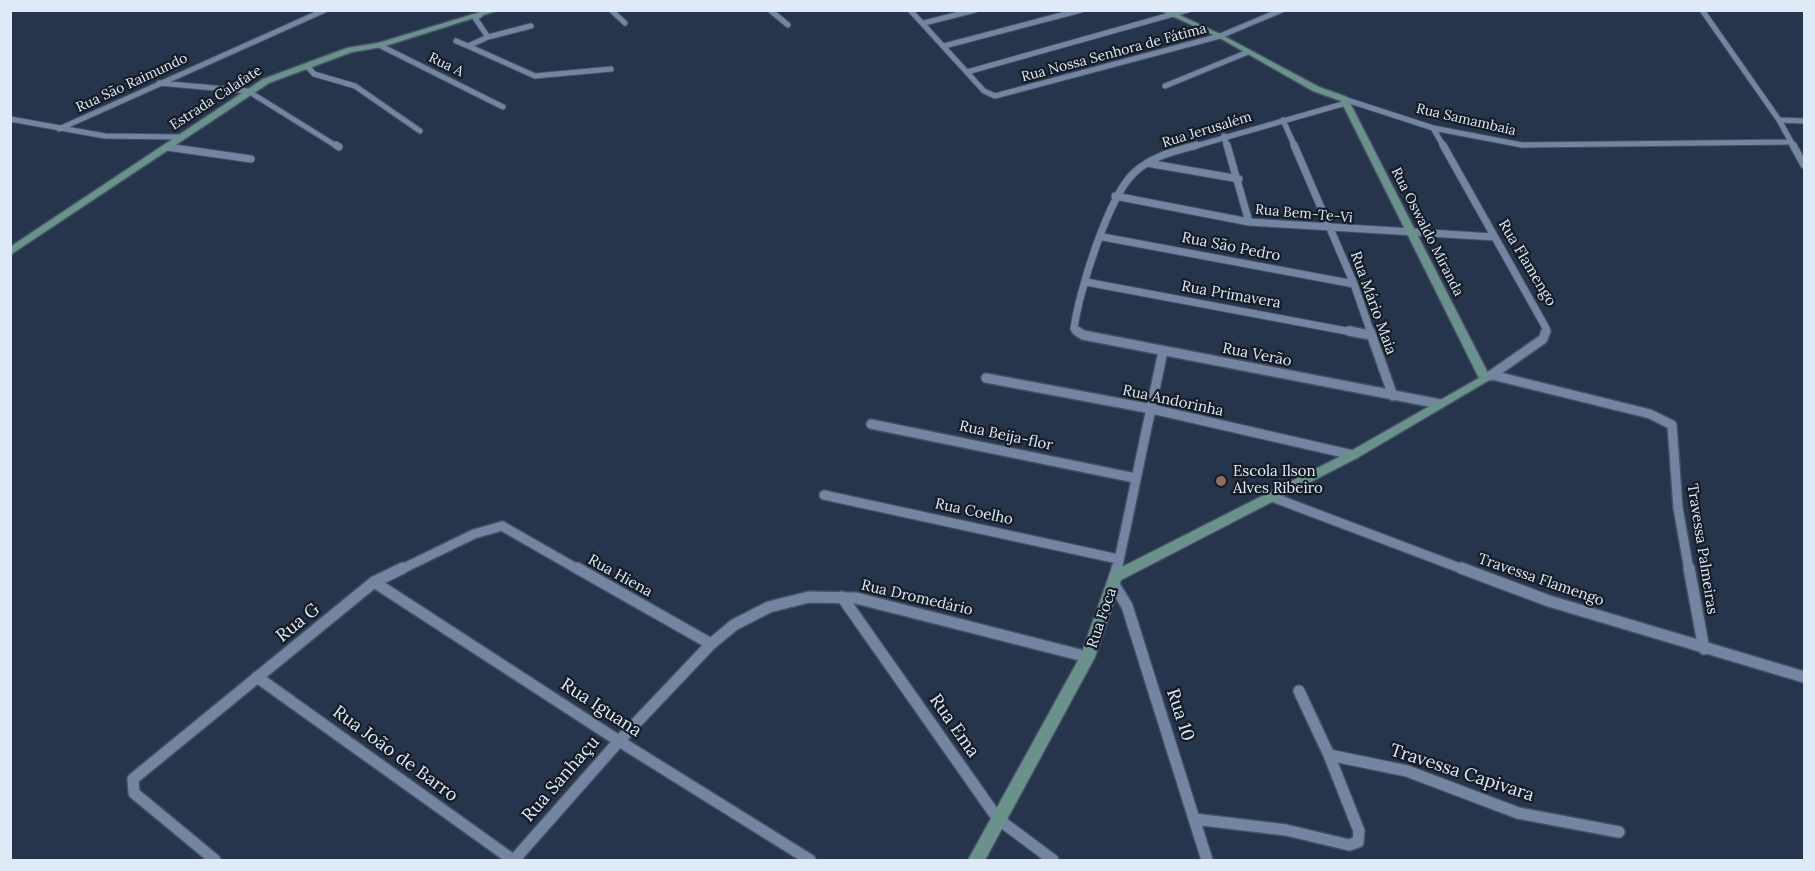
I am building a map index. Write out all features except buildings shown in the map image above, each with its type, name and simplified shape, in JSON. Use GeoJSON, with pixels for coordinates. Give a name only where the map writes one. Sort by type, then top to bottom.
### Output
{"type":"FeatureCollection","features":[{"type":"Feature","properties":{"kind":"street","name":"Rua São Raimundo"},"geometry":{"type":"LineString","coordinates":[[59,129],[325,10]]}},
{"type":"Feature","properties":{"kind":"street","name":"Estrada Calafate"},"geometry":{"type":"LineString","coordinates":[[10,252],[248,91],[291,69],[307,66],[350,50],[379,45],[496,10]]}},
{"type":"Feature","properties":{"kind":"street"},"geometry":{"type":"LineString","coordinates":[[611,10],[625,23]]}},
{"type":"Feature","properties":{"kind":"street"},"geometry":{"type":"LineString","coordinates":[[770,10],[788,25]]}},
{"type":"Feature","properties":{"kind":"street"},"geometry":{"type":"LineString","coordinates":[[910,10],[967,72],[1188,10]]}},
{"type":"Feature","properties":{"kind":"street"},"geometry":{"type":"LineString","coordinates":[[924,23],[975,10]]}},
{"type":"Feature","properties":{"kind":"street"},"geometry":{"type":"LineString","coordinates":[[944,46],[1082,10]]}},
{"type":"Feature","properties":{"kind":"street","name":"Rua Samambaia"},"geometry":{"type":"LineString","coordinates":[[1162,10],[1220,36],[1316,89],[1345,101],[1433,128],[1522,145],[1789,142]]}},
{"type":"Feature","properties":{"kind":"street","name":"Rua Nossa Senhora de Fátima"},"geometry":{"type":"LineString","coordinates":[[967,72],[984,91],[995,96],[1005,95],[1220,36],[1282,10]]}},
{"type":"Feature","properties":{"kind":"street"},"geometry":{"type":"LineString","coordinates":[[1702,10],[1779,120],[1789,142],[1804,165]]}},
{"type":"Feature","properties":{"kind":"street"},"geometry":{"type":"LineString","coordinates":[[480,15],[476,18],[488,37]]}},
{"type":"Feature","properties":{"kind":"street"},"geometry":{"type":"LineString","coordinates":[[468,46],[488,37],[531,26]]}},
{"type":"Feature","properties":{"kind":"street"},"geometry":{"type":"LineString","coordinates":[[456,41],[478,53],[535,76],[611,69]]}},
{"type":"Feature","properties":{"kind":"street","name":"Rua A"},"geometry":{"type":"LineString","coordinates":[[379,45],[503,107]]}},
{"type":"Feature","properties":{"kind":"street"},"geometry":{"type":"LineString","coordinates":[[1166,86],[1248,52]]}},
{"type":"Feature","properties":{"kind":"street"},"geometry":{"type":"LineString","coordinates":[[307,66],[314,74],[355,86],[420,131]]}},
{"type":"Feature","properties":{"kind":"street"},"geometry":{"type":"LineString","coordinates":[[159,83],[248,91],[339,147]]}},
{"type":"Feature","properties":{"kind":"street","name":"Rua Jerusalém"},"geometry":{"type":"LineString","coordinates":[[1073,325],[1115,196],[1123,184],[1145,163],[1224,136],[1345,101]]}},
{"type":"Feature","properties":{"kind":"street","name":"Rua Oswaldo Miranda"},"geometry":{"type":"LineString","coordinates":[[1345,101],[1489,377]]}},
{"type":"Feature","properties":{"kind":"street"},"geometry":{"type":"LineString","coordinates":[[10,118],[43,123],[59,129]]}},
{"type":"Feature","properties":{"kind":"street","name":"Rua Mário Maia"},"geometry":{"type":"LineString","coordinates":[[1283,120],[1354,284],[1393,396]]}},
{"type":"Feature","properties":{"kind":"street"},"geometry":{"type":"LineString","coordinates":[[1779,120],[1804,121]]}},
{"type":"Feature","properties":{"kind":"street","name":"Rua Flamengo"},"geometry":{"type":"LineString","coordinates":[[1114,580],[1353,455],[1489,377],[1528,351],[1546,334],[1544,320],[1433,128]]}},
{"type":"Feature","properties":{"kind":"street","name":"Rua São Raimundo"},"geometry":{"type":"LineString","coordinates":[[59,129],[105,136],[178,137]]}},
{"type":"Feature","properties":{"kind":"street"},"geometry":{"type":"LineString","coordinates":[[1224,136],[1239,179],[1249,222]]}},
{"type":"Feature","properties":{"kind":"street"},"geometry":{"type":"LineString","coordinates":[[167,147],[251,159]]}},
{"type":"Feature","properties":{"kind":"street"},"geometry":{"type":"LineString","coordinates":[[1145,163],[1239,179]]}},
{"type":"Feature","properties":{"kind":"street","name":"Rua Bem-Te-Vi"},"geometry":{"type":"LineString","coordinates":[[1115,196],[1249,222],[1331,230],[1494,237]]}},
{"type":"Feature","properties":{"kind":"street","name":"Rua São Pedro"},"geometry":{"type":"LineString","coordinates":[[1103,237],[1354,284]]}},
{"type":"Feature","properties":{"kind":"street","name":"Rua Primavera"},"geometry":{"type":"LineString","coordinates":[[1086,282],[1370,334]]}},
{"type":"Feature","properties":{"kind":"street","name":"Rua Verão"},"geometry":{"type":"LineString","coordinates":[[1073,325],[1074,329],[1083,335],[1440,404]]}},
{"type":"Feature","properties":{"kind":"street","name":"Rua Foca"},"geometry":{"type":"LineString","coordinates":[[976,861],[1088,657],[1114,580],[1163,351]]}},
{"type":"Feature","properties":{"kind":"street","name":"Travessa Palmeiras"},"geometry":{"type":"LineString","coordinates":[[1489,377],[1650,414],[1672,425],[1678,508],[1704,649]]}},
{"type":"Feature","properties":{"kind":"street","name":"Rua Andorinha"},"geometry":{"type":"LineString","coordinates":[[986,378],[1152,409],[1353,455]]}},
{"type":"Feature","properties":{"kind":"street","name":"Rua Beija-flor"},"geometry":{"type":"LineString","coordinates":[[871,424],[1135,478]]}},
{"type":"Feature","properties":{"kind":"street","name":"Rua Coelho"},"geometry":{"type":"LineString","coordinates":[[824,495],[1118,559]]}},
{"type":"Feature","properties":{"kind":"street","name":"Travessa Flamengo"},"geometry":{"type":"LineString","coordinates":[[1272,497],[1549,601],[1804,677]]}},
{"type":"Feature","properties":{"kind":"street","name":"Rua G"},"geometry":{"type":"LineString","coordinates":[[215,861],[134,793],[132,786],[134,779],[374,582],[487,528],[502,526],[515,534]]}},
{"type":"Feature","properties":{"kind":"street","name":"Rua Hiena"},"geometry":{"type":"LineString","coordinates":[[515,534],[711,644]]}},
{"type":"Feature","properties":{"kind":"street","name":"Rua 10"},"geometry":{"type":"LineString","coordinates":[[1114,580],[1127,606],[1207,861]]}},
{"type":"Feature","properties":{"kind":"street","name":"Rua Iguana"},"geometry":{"type":"LineString","coordinates":[[374,582],[619,741],[810,861]]}},
{"type":"Feature","properties":{"kind":"street","name":"Rua Dromedário"},"geometry":{"type":"LineString","coordinates":[[711,644],[734,625],[768,607],[809,597],[842,597],[898,608],[1088,657]]}},
{"type":"Feature","properties":{"kind":"street","name":"Rua Ema"},"geometry":{"type":"LineString","coordinates":[[842,597],[998,819],[1053,861]]}},
{"type":"Feature","properties":{"kind":"street","name":"Rua Sanhaçu"},"geometry":{"type":"LineString","coordinates":[[513,861],[619,741],[711,644]]}},
{"type":"Feature","properties":{"kind":"street","name":"Rua João de Barro"},"geometry":{"type":"LineString","coordinates":[[257,677],[513,861]]}},
{"type":"Feature","properties":{"kind":"street"},"geometry":{"type":"LineString","coordinates":[[1194,819],[1286,830],[1349,845],[1358,842],[1359,831],[1329,755],[1299,691]]}},
{"type":"Feature","properties":{"kind":"street","name":"Travessa Capivara"},"geometry":{"type":"LineString","coordinates":[[1329,755],[1407,771],[1518,813],[1619,832]]}},
{"type":"Feature","properties":{"kind":"place","name":"Escola Ilson Alves Ribeiro"},"geometry":{"type":"Point","coordinates":[1221,481]}}]}
